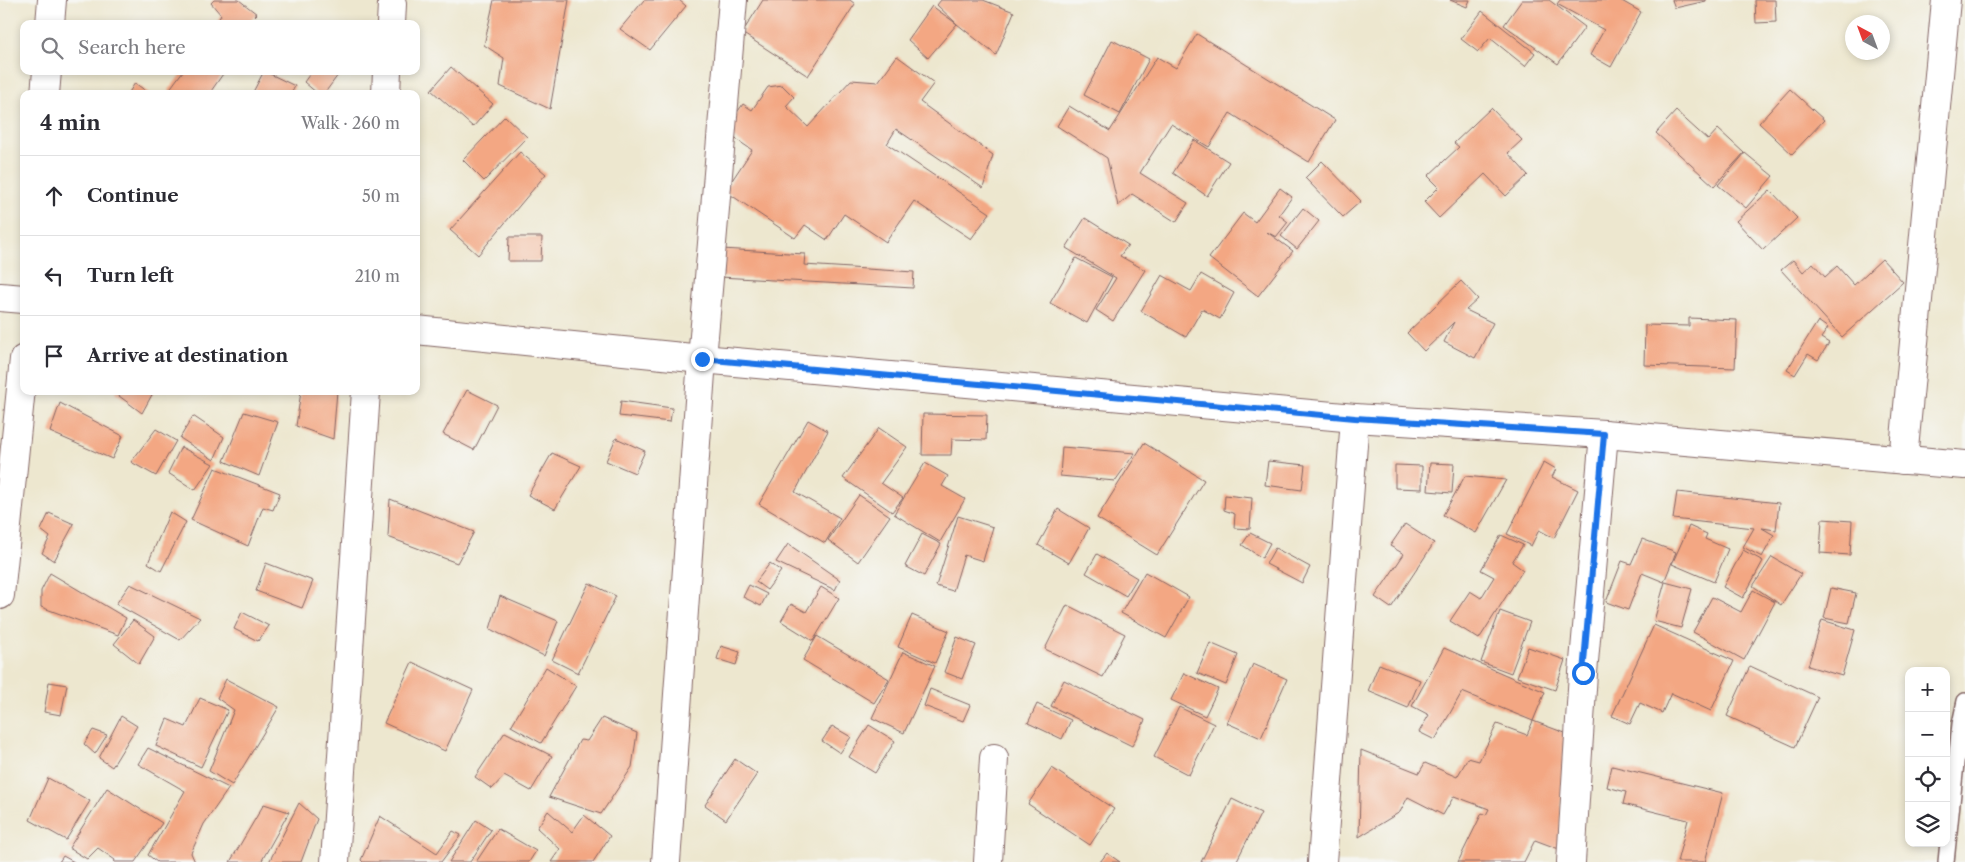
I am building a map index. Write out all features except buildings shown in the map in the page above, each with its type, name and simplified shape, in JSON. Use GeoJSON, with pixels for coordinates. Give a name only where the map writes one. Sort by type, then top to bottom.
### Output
{"type":"FeatureCollection","features":[{"type":"Feature","properties":{"kind":"street"},"geometry":{"type":"LineString","coordinates":[[50,20],[52,0]]}},
{"type":"Feature","properties":{"kind":"street"},"geometry":{"type":"LineString","coordinates":[[666,862],[702,359],[733,0]]}},
{"type":"Feature","properties":{"kind":"street"},"geometry":{"type":"LineString","coordinates":[[1903,460],[1946,0]]}},
{"type":"Feature","properties":{"kind":"street"},"geometry":{"type":"LineString","coordinates":[[45,90],[47,75]]}},
{"type":"Feature","properties":{"kind":"street"},"geometry":{"type":"LineString","coordinates":[[386,90],[387,75]]}},
{"type":"Feature","properties":{"kind":"street"},"geometry":{"type":"LineString","coordinates":[[0,297],[20,299]]}},
{"type":"Feature","properties":{"kind":"street"},"geometry":{"type":"LineString","coordinates":[[420,330],[702,359],[1355,418],[1604,434],[1965,465]]}},
{"type":"Feature","properties":{"kind":"street"},"geometry":{"type":"LineString","coordinates":[[0,595],[20,395]]}},
{"type":"Feature","properties":{"kind":"street"},"geometry":{"type":"LineString","coordinates":[[335,862],[366,395]]}},
{"type":"Feature","properties":{"kind":"street"},"geometry":{"type":"LineString","coordinates":[[1322,862],[1355,418]]}},
{"type":"Feature","properties":{"kind":"street"},"geometry":{"type":"LineString","coordinates":[[1571,862],[1583,673],[1604,434]]}},
{"type":"Feature","properties":{"kind":"street"},"geometry":{"type":"LineString","coordinates":[[988,862],[994,758]]}},
{"type":"Feature","properties":{"kind":"lane"},"geometry":{"type":"LineString","coordinates":[[1946,862],[1960,724],[1965,701]]}},
{"type":"Feature","properties":{"kind":"route"},"geometry":{"type":"LineString","coordinates":[[702,359],[1355,418],[1604,434],[1583,673]]}}]}
